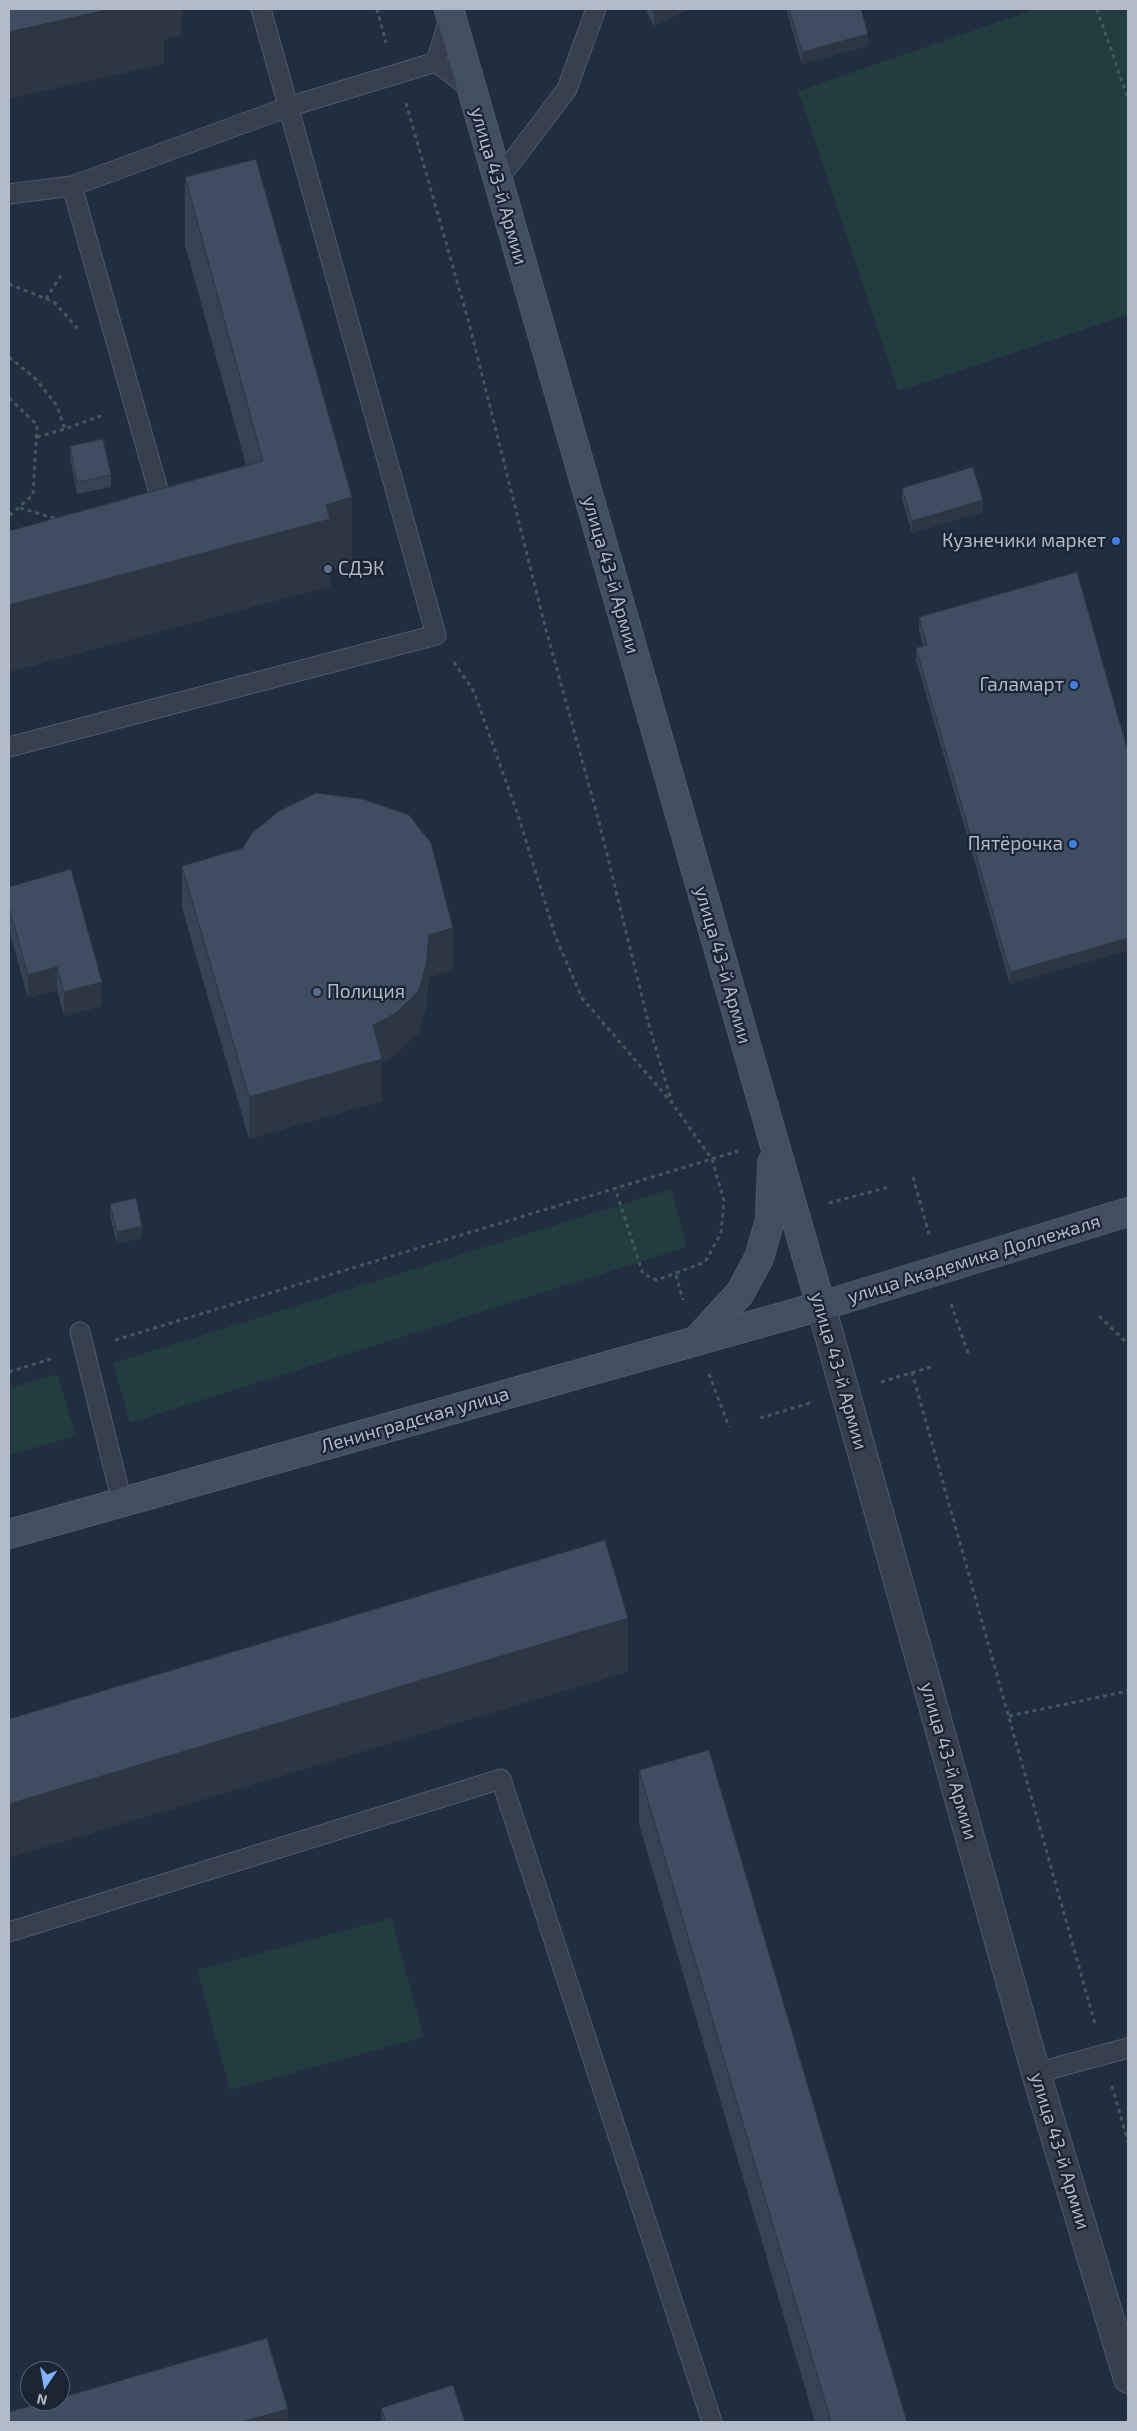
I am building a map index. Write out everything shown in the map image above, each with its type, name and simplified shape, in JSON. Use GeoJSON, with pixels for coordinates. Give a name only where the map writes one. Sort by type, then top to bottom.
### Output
{"type":"FeatureCollection","features":[{"type":"Feature","properties":{"kind":"main road","name":"улица 43-й Армии"},"geometry":{"type":"LineString","coordinates":[[449,12],[821,1306]]}},
{"type":"Feature","properties":{"kind":"main road","name":"улица 43-й Армии"},"geometry":{"type":"LineString","coordinates":[[696,1341],[740,1293],[759,1258],[770,1220],[773,1142]]}},
{"type":"Feature","properties":{"kind":"main road","name":"улица Академика Доллежаля"},"geometry":{"type":"LineString","coordinates":[[821,1306],[1128,1212]]}},
{"type":"Feature","properties":{"kind":"main road","name":"Ленинградская улица"},"geometry":{"type":"LineString","coordinates":[[9,1534],[821,1306]]}},
{"type":"Feature","properties":{"kind":"street","name":"улица 43-й Армии"},"geometry":{"type":"LineString","coordinates":[[821,1306],[1036,2073],[1128,2379]]}},
{"type":"Feature","properties":{"kind":"lane"},"geometry":{"type":"LineString","coordinates":[[9,747],[436,636],[261,9]]}},
{"type":"Feature","properties":{"kind":"lane"},"geometry":{"type":"LineString","coordinates":[[498,180],[566,89],[596,9]]}},
{"type":"Feature","properties":{"kind":"lane"},"geometry":{"type":"LineString","coordinates":[[436,62],[449,12]]}},
{"type":"Feature","properties":{"kind":"lane"},"geometry":{"type":"LineString","coordinates":[[9,194],[72,186],[288,107],[436,62]]}},
{"type":"Feature","properties":{"kind":"lane"},"geometry":{"type":"LineString","coordinates":[[436,62],[471,89]]}},
{"type":"Feature","properties":{"kind":"lane"},"geometry":{"type":"LineString","coordinates":[[72,186],[171,534]]}},
{"type":"Feature","properties":{"kind":"lane"},"geometry":{"type":"LineString","coordinates":[[82,1340],[122,1502]]}},
{"type":"Feature","properties":{"kind":"lane"},"geometry":{"type":"LineString","coordinates":[[9,1932],[501,1779],[712,2422]]}},
{"type":"Feature","properties":{"kind":"lane"},"geometry":{"type":"LineString","coordinates":[[1036,2073],[1128,2048]]}},
{"type":"Feature","properties":{"kind":"path"},"geometry":{"type":"LineString","coordinates":[[378,9],[469,323],[545,626],[598,818],[649,1025],[672,1103]]}},
{"type":"Feature","properties":{"kind":"path"},"geometry":{"type":"LineString","coordinates":[[1097,9],[1128,99]]}},
{"type":"Feature","properties":{"kind":"path"},"geometry":{"type":"LineString","coordinates":[[9,284],[54,302],[80,332]]}},
{"type":"Feature","properties":{"kind":"path"},"geometry":{"type":"LineString","coordinates":[[9,357],[35,378],[58,406],[65,429]]}},
{"type":"Feature","properties":{"kind":"path"},"geometry":{"type":"LineString","coordinates":[[9,398],[37,425],[33,495],[9,516]]}},
{"type":"Feature","properties":{"kind":"path"},"geometry":{"type":"LineString","coordinates":[[36,437],[108,414]]}},
{"type":"Feature","properties":{"kind":"path"},"geometry":{"type":"LineString","coordinates":[[19,508],[64,521]]}},
{"type":"Feature","properties":{"kind":"path"},"geometry":{"type":"LineString","coordinates":[[436,636],[474,692],[519,818],[556,938],[582,998],[672,1103],[712,1159],[724,1200],[721,1233],[705,1262],[676,1275],[657,1280],[643,1274],[615,1188]]}},
{"type":"Feature","properties":{"kind":"path"},"geometry":{"type":"LineString","coordinates":[[9,1372],[82,1340],[739,1151]]}},
{"type":"Feature","properties":{"kind":"path"},"geometry":{"type":"LineString","coordinates":[[913,1177],[939,1270],[968,1356]]}},
{"type":"Feature","properties":{"kind":"path"},"geometry":{"type":"LineString","coordinates":[[1099,1316],[1128,1344]]}},
{"type":"Feature","properties":{"kind":"path"},"geometry":{"type":"LineString","coordinates":[[931,1367],[912,1372],[1128,2142]]}},
{"type":"Feature","properties":{"kind":"path"},"geometry":{"type":"LineString","coordinates":[[1009,1716],[1128,1691]]}},
{"type":"Feature","properties":{"kind":"green space"},"geometry":{"type":"Polygon","coordinates":[[[1036,9],[1128,9],[1128,315],[898,391],[798,91],[1036,9]]]}},
{"type":"Feature","properties":{"kind":"green space"},"geometry":{"type":"Polygon","coordinates":[[[671,1189],[687,1247],[130,1423],[113,1363],[671,1189]]]}},
{"type":"Feature","properties":{"kind":"green space"},"geometry":{"type":"Polygon","coordinates":[[[57,1374],[76,1436],[9,1455],[9,1388],[57,1374]]]}},
{"type":"Feature","properties":{"kind":"green space"},"geometry":{"type":"Polygon","coordinates":[[[391,1918],[424,2037],[230,2090],[197,1970],[391,1918]]]}},
{"type":"Feature","properties":{"kind":"building"},"geometry":{"type":"Polygon","coordinates":[[[9,9],[111,9],[9,32],[9,9]]]}},
{"type":"Feature","properties":{"kind":"building"},"geometry":{"type":"Polygon","coordinates":[[[789,9],[861,9],[868,34],[802,52],[789,9]]]}},
{"type":"Feature","properties":{"kind":"building"},"geometry":{"type":"Polygon","coordinates":[[[256,159],[352,497],[326,505],[330,519],[9,605],[9,531],[263,461],[185,177],[256,159]]]}},
{"type":"Feature","properties":{"kind":"building"},"geometry":{"type":"Polygon","coordinates":[[[103,439],[111,475],[77,482],[70,446],[103,439]]]}},
{"type":"Feature","properties":{"kind":"building"},"geometry":{"type":"Polygon","coordinates":[[[973,467],[983,500],[912,521],[902,488],[973,467]]]}},
{"type":"Feature","properties":{"kind":"building"},"geometry":{"type":"Polygon","coordinates":[[[1077,572],[1128,752],[1128,938],[1010,972],[916,648],[927,645],[919,617],[1077,572]]]}},
{"type":"Feature","properties":{"kind":"building","name":"Полиция"},"geometry":{"type":"Polygon","coordinates":[[[316,793],[363,799],[409,815],[431,843],[453,928],[429,935],[426,966],[419,990],[396,1013],[373,1025],[382,1059],[249,1097],[182,866],[243,848],[251,834],[279,811],[316,793]]]}},
{"type":"Feature","properties":{"kind":"building"},"geometry":{"type":"Polygon","coordinates":[[[71,869],[102,982],[64,992],[57,967],[28,975],[9,906],[9,887],[71,869]]]}},
{"type":"Feature","properties":{"kind":"building"},"geometry":{"type":"Polygon","coordinates":[[[136,1198],[142,1226],[117,1232],[110,1204],[136,1198]]]}},
{"type":"Feature","properties":{"kind":"building"},"geometry":{"type":"Polygon","coordinates":[[[605,1540],[628,1618],[9,1804],[9,1719],[605,1540]]]}},
{"type":"Feature","properties":{"kind":"building"},"geometry":{"type":"Polygon","coordinates":[[[709,1750],[907,2422],[831,2422],[639,1770],[709,1750]]]}},
{"type":"Feature","properties":{"kind":"building"},"geometry":{"type":"Polygon","coordinates":[[[267,2338],[288,2409],[241,2422],[9,2422],[9,2412],[20,2409],[20,2411],[70,2411],[70,2395],[267,2338]]]}},
{"type":"Feature","properties":{"kind":"building"},"geometry":{"type":"Polygon","coordinates":[[[453,2385],[465,2422],[386,2422],[381,2408],[453,2385]]]}},
{"type":"Feature","properties":{"kind":"place","name":"Кузнечики маркет"},"geometry":{"type":"Point","coordinates":[1116,541]}},
{"type":"Feature","properties":{"kind":"place","name":"СДЭК"},"geometry":{"type":"Point","coordinates":[328,569]}},
{"type":"Feature","properties":{"kind":"place","name":"Галамарт"},"geometry":{"type":"Point","coordinates":[1074,685]}},
{"type":"Feature","properties":{"kind":"place","name":"Пятёрочка"},"geometry":{"type":"Point","coordinates":[1073,844]}},
{"type":"Feature","properties":{"kind":"place","name":"Полиция"},"geometry":{"type":"Point","coordinates":[317,992]}}]}
